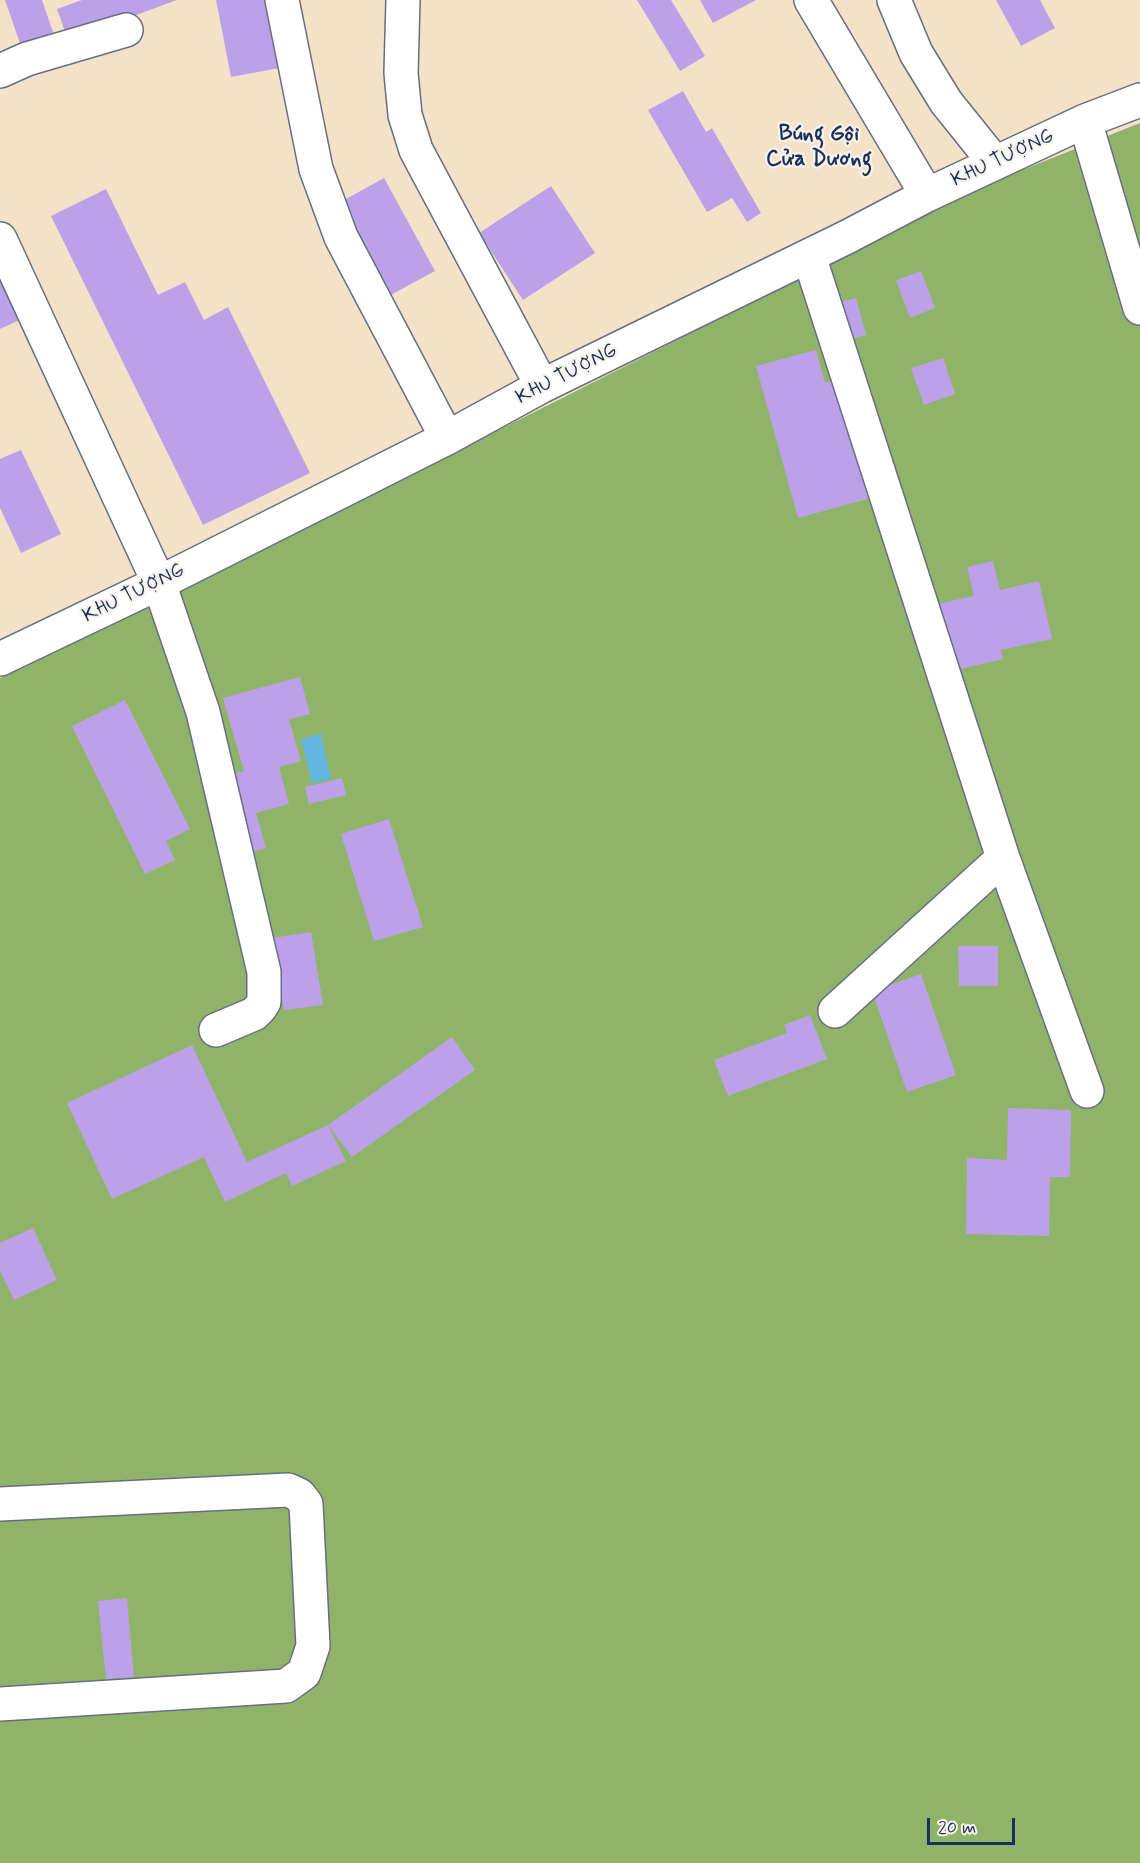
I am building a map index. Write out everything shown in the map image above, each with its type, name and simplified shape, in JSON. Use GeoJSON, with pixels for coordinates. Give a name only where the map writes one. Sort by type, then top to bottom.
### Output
{"type":"FeatureCollection","features":[{"type":"Feature","properties":{"kind":"street"},"geometry":{"type":"LineString","coordinates":[[282,0],[316,169],[341,237],[447,438]]}},
{"type":"Feature","properties":{"kind":"street"},"geometry":{"type":"LineString","coordinates":[[403,0],[401,73],[405,115],[416,150],[542,386]]}},
{"type":"Feature","properties":{"kind":"street"},"geometry":{"type":"LineString","coordinates":[[811,0],[927,195]]}},
{"type":"Feature","properties":{"kind":"street"},"geometry":{"type":"LineString","coordinates":[[894,0],[916,53],[946,102],[995,163]]}},
{"type":"Feature","properties":{"kind":"street"},"geometry":{"type":"LineString","coordinates":[[0,71],[27,59],[126,30]]}},
{"type":"Feature","properties":{"kind":"street","name":"KHU TƯỢNG"},"geometry":{"type":"LineString","coordinates":[[0,659],[159,583],[447,438],[542,386],[927,195],[1085,121],[1140,100]]}},
{"type":"Feature","properties":{"kind":"street"},"geometry":{"type":"LineString","coordinates":[[1085,121],[1140,308]]}},
{"type":"Feature","properties":{"kind":"street"},"geometry":{"type":"LineString","coordinates":[[0,239],[159,583],[203,712],[264,972],[264,1002],[260,1008],[254,1014],[216,1030]]}},
{"type":"Feature","properties":{"kind":"street"},"geometry":{"type":"LineString","coordinates":[[808,256],[1003,858],[1087,1091]]}},
{"type":"Feature","properties":{"kind":"street"},"geometry":{"type":"LineString","coordinates":[[835,1011],[1003,858]]}},
{"type":"Feature","properties":{"kind":"street"},"geometry":{"type":"LineString","coordinates":[[0,1504],[288,1490],[299,1496],[306,1504],[313,1646],[304,1673],[285,1686],[0,1704]]}},
{"type":"Feature","properties":{"kind":"green space"},"geometry":{"type":"Polygon","coordinates":[[[1140,123],[1140,1863],[0,1863],[0,678],[987,184],[1140,123]]]}},
{"type":"Feature","properties":{"kind":"water"},"geometry":{"type":"Polygon","coordinates":[[[321,734],[331,779],[312,783],[301,739],[321,734]]]}},
{"type":"Feature","properties":{"kind":"building"},"geometry":{"type":"Polygon","coordinates":[[[5,0],[42,0],[55,38],[22,49],[5,0]]]}},
{"type":"Feature","properties":{"kind":"building"},"geometry":{"type":"Polygon","coordinates":[[[82,0],[177,0],[68,40],[57,9],[82,0]]]}},
{"type":"Feature","properties":{"kind":"building"},"geometry":{"type":"Polygon","coordinates":[[[216,0],[271,0],[285,67],[231,77],[216,0]]]}},
{"type":"Feature","properties":{"kind":"building"},"geometry":{"type":"Polygon","coordinates":[[[637,0],[671,0],[705,56],[680,71],[637,0]]]}},
{"type":"Feature","properties":{"kind":"building"},"geometry":{"type":"Polygon","coordinates":[[[700,0],[756,0],[713,23],[700,0]]]}},
{"type":"Feature","properties":{"kind":"building"},"geometry":{"type":"Polygon","coordinates":[[[996,0],[1040,0],[1055,28],[1021,46],[996,0]]]}},
{"type":"Feature","properties":{"kind":"building"},"geometry":{"type":"Polygon","coordinates":[[[683,91],[706,132],[712,128],[761,213],[747,222],[732,198],[707,212],[648,110],[683,91]]]}},
{"type":"Feature","properties":{"kind":"building"},"geometry":{"type":"Polygon","coordinates":[[[384,178],[435,271],[387,297],[337,204],[384,178]]]}},
{"type":"Feature","properties":{"kind":"building"},"geometry":{"type":"Polygon","coordinates":[[[551,186],[595,253],[523,300],[479,233],[551,186]]]}},
{"type":"Feature","properties":{"kind":"building"},"geometry":{"type":"Polygon","coordinates":[[[106,189],[158,295],[185,282],[204,320],[228,307],[310,473],[203,525],[51,216],[106,189]]]}},
{"type":"Feature","properties":{"kind":"building"},"geometry":{"type":"Polygon","coordinates":[[[0,267],[24,318],[0,329],[0,267]]]}},
{"type":"Feature","properties":{"kind":"building"},"geometry":{"type":"Polygon","coordinates":[[[921,271],[935,308],[910,318],[896,280],[921,271]]]}},
{"type":"Feature","properties":{"kind":"building"},"geometry":{"type":"Polygon","coordinates":[[[856,298],[866,335],[844,341],[833,304],[856,298]]]}},
{"type":"Feature","properties":{"kind":"building"},"geometry":{"type":"Polygon","coordinates":[[[816,350],[825,383],[838,379],[871,498],[798,518],[756,366],[816,350]]]}},
{"type":"Feature","properties":{"kind":"building"},"geometry":{"type":"Polygon","coordinates":[[[943,358],[955,394],[924,405],[911,368],[943,358]]]}},
{"type":"Feature","properties":{"kind":"building"},"geometry":{"type":"Polygon","coordinates":[[[21,450],[61,534],[21,553],[0,508],[0,459],[21,450]]]}},
{"type":"Feature","properties":{"kind":"building"},"geometry":{"type":"Polygon","coordinates":[[[993,561],[1000,590],[1039,581],[1052,639],[1001,650],[1003,659],[952,671],[937,604],[974,596],[967,567],[993,561]]]}},
{"type":"Feature","properties":{"kind":"building"},"geometry":{"type":"Polygon","coordinates":[[[300,677],[310,714],[289,719],[301,761],[279,767],[289,804],[256,813],[266,848],[244,854],[230,775],[244,771],[223,698],[300,677]]]}},
{"type":"Feature","properties":{"kind":"building"},"geometry":{"type":"Polygon","coordinates":[[[125,700],[190,829],[166,841],[175,860],[145,874],[72,726],[125,700]]]}},
{"type":"Feature","properties":{"kind":"building"},"geometry":{"type":"Polygon","coordinates":[[[342,778],[346,795],[309,804],[305,787],[342,778]]]}},
{"type":"Feature","properties":{"kind":"building"},"geometry":{"type":"Polygon","coordinates":[[[389,819],[423,927],[374,941],[341,834],[389,819]]]}},
{"type":"Feature","properties":{"kind":"building"},"geometry":{"type":"Polygon","coordinates":[[[311,932],[323,1005],[284,1010],[272,938],[311,932]]]}},
{"type":"Feature","properties":{"kind":"building"},"geometry":{"type":"Polygon","coordinates":[[[958,946],[998,946],[998,986],[959,986],[958,946]]]}},
{"type":"Feature","properties":{"kind":"building"},"geometry":{"type":"Polygon","coordinates":[[[921,974],[956,1075],[907,1092],[872,991],[921,974]]]}},
{"type":"Feature","properties":{"kind":"building"},"geometry":{"type":"Polygon","coordinates":[[[810,1015],[827,1059],[728,1096],[714,1060],[787,1033],[784,1025],[810,1015]]]}},
{"type":"Feature","properties":{"kind":"building"},"geometry":{"type":"Polygon","coordinates":[[[452,1037],[475,1070],[352,1157],[328,1125],[452,1037]]]}},
{"type":"Feature","properties":{"kind":"building"},"geometry":{"type":"Polygon","coordinates":[[[192,1045],[247,1162],[328,1125],[346,1161],[292,1186],[286,1173],[225,1202],[204,1157],[112,1199],[67,1103],[192,1045]]]}},
{"type":"Feature","properties":{"kind":"building"},"geometry":{"type":"Polygon","coordinates":[[[1008,1108],[1071,1110],[1070,1177],[1050,1177],[1049,1236],[966,1234],[967,1158],[1007,1160],[1008,1108]]]}},
{"type":"Feature","properties":{"kind":"building"},"geometry":{"type":"Polygon","coordinates":[[[33,1228],[57,1280],[14,1300],[0,1271],[0,1243],[33,1228]]]}},
{"type":"Feature","properties":{"kind":"building"},"geometry":{"type":"Polygon","coordinates":[[[127,1598],[134,1677],[106,1679],[98,1601],[127,1598]]]}},
{"type":"Feature","properties":{"kind":"district","name":"Búng Gội Cửa Dương"},"geometry":{"type":"Point","coordinates":[819,148]}}]}
